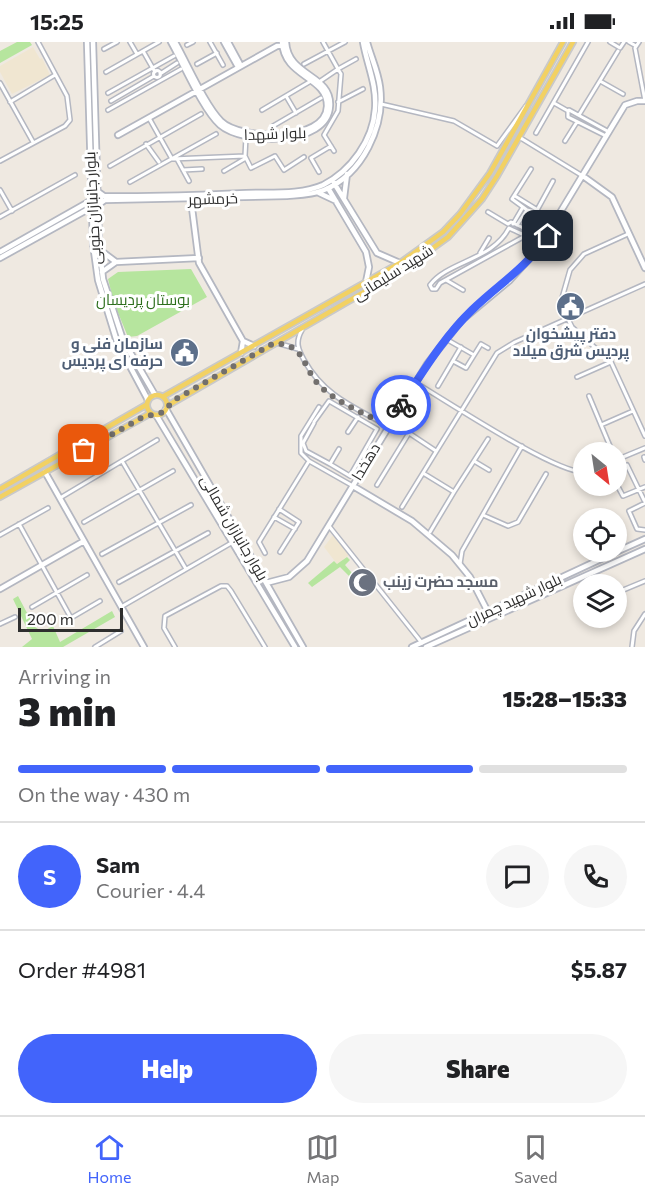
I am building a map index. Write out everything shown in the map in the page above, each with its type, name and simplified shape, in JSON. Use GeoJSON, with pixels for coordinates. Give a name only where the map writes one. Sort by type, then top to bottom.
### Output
{"type":"FeatureCollection","features":[{"type":"Feature","properties":{"kind":"main road","name":"بلوار جانبازان جنوبی"},"geometry":{"type":"LineString","coordinates":[[87,42],[92,200],[95,206],[102,272],[111,309],[123,340],[154,395]]}},
{"type":"Feature","properties":{"kind":"main road","name":"بلوار جانبازان جنوبی"},"geometry":{"type":"LineString","coordinates":[[93,42],[97,191],[95,262],[102,301],[117,342],[147,402]]}},
{"type":"Feature","properties":{"kind":"main road","name":"بلوار شهدا"},"geometry":{"type":"LineString","coordinates":[[173,42],[218,123],[233,134],[246,137],[312,133],[326,121],[330,103],[328,94],[318,83]]}},
{"type":"Feature","properties":{"kind":"main road"},"geometry":{"type":"LineString","coordinates":[[226,42],[240,67]]}},
{"type":"Feature","properties":{"kind":"main road","name":"خرمشهر"},"geometry":{"type":"LineString","coordinates":[[333,181],[358,154],[374,120],[375,87],[363,42]]}},
{"type":"Feature","properties":{"kind":"main road","name":"خرمشهر"},"geometry":{"type":"LineString","coordinates":[[103,198],[191,200],[316,193],[347,174],[370,146],[379,121],[381,104],[378,74],[368,42]]}},
{"type":"Feature","properties":{"kind":"main road","name":"شهید سلیمانی"},"geometry":{"type":"LineString","coordinates":[[164,396],[366,282],[443,232],[460,214],[490,173],[563,42]]}},
{"type":"Feature","properties":{"kind":"main road","name":"شهید سلیمانی"},"geometry":{"type":"LineString","coordinates":[[0,498],[154,414],[421,259],[448,237],[482,199],[573,42]]}},
{"type":"Feature","properties":{"kind":"main road"},"geometry":{"type":"LineString","coordinates":[[118,135],[284,43],[292,68],[318,83]]}},
{"type":"Feature","properties":{"kind":"main road"},"geometry":{"type":"LineString","coordinates":[[306,76],[318,83]]}},
{"type":"Feature","properties":{"kind":"main road","name":"بلوار شهدا"},"geometry":{"type":"LineString","coordinates":[[200,89],[220,121],[234,130],[252,134],[290,134]]}},
{"type":"Feature","properties":{"kind":"main road","name":"دهخدا"},"geometry":{"type":"LineString","coordinates":[[266,584],[282,580],[300,569],[329,526],[388,426],[446,339],[474,308],[509,280],[541,246],[625,105],[645,101]]}},
{"type":"Feature","properties":{"kind":"main road"},"geometry":{"type":"LineString","coordinates":[[512,134],[519,137]]}},
{"type":"Feature","properties":{"kind":"main road"},"geometry":{"type":"LineString","coordinates":[[345,201],[347,174]]}},
{"type":"Feature","properties":{"kind":"main road"},"geometry":{"type":"LineString","coordinates":[[583,176],[612,197],[645,268]]}},
{"type":"Feature","properties":{"kind":"main road"},"geometry":{"type":"LineString","coordinates":[[333,181],[377,254],[400,262]]}},
{"type":"Feature","properties":{"kind":"main road"},"geometry":{"type":"LineString","coordinates":[[327,185],[366,252],[369,267],[366,282]]}},
{"type":"Feature","properties":{"kind":"main road","name":"خرمشهر"},"geometry":{"type":"LineString","coordinates":[[103,198],[286,192],[327,185]]}},
{"type":"Feature","properties":{"kind":"main road"},"geometry":{"type":"LineString","coordinates":[[0,252],[9,250],[95,206],[103,198],[97,191]]}},
{"type":"Feature","properties":{"kind":"main road"},"geometry":{"type":"LineString","coordinates":[[316,193],[336,201]]}},
{"type":"Feature","properties":{"kind":"main road"},"geometry":{"type":"LineString","coordinates":[[0,258],[9,250],[92,200]]}},
{"type":"Feature","properties":{"kind":"main road"},"geometry":{"type":"LineString","coordinates":[[191,200],[199,258],[243,341],[241,353]]}},
{"type":"Feature","properties":{"kind":"main road"},"geometry":{"type":"LineString","coordinates":[[100,250],[116,262]]}},
{"type":"Feature","properties":{"kind":"main road"},"geometry":{"type":"LineString","coordinates":[[102,272],[116,262],[199,258]]}},
{"type":"Feature","properties":{"kind":"main road"},"geometry":{"type":"LineString","coordinates":[[243,341],[254,346]]}},
{"type":"Feature","properties":{"kind":"main road"},"geometry":{"type":"LineString","coordinates":[[0,489],[147,402],[154,395],[164,396],[166,407]]}},
{"type":"Feature","properties":{"kind":"main road"},"geometry":{"type":"LineString","coordinates":[[147,402],[154,414]]}},
{"type":"Feature","properties":{"kind":"main road","name":"بلوار جانبازان شمالی"},"geometry":{"type":"LineString","coordinates":[[166,407],[303,647]]}},
{"type":"Feature","properties":{"kind":"main road","name":"بلوار جانبازان شمالی"},"geometry":{"type":"LineString","coordinates":[[154,414],[295,647]]}},
{"type":"Feature","properties":{"kind":"main road"},"geometry":{"type":"LineString","coordinates":[[45,472],[144,647]]}},
{"type":"Feature","properties":{"kind":"main road"},"geometry":{"type":"LineString","coordinates":[[7,486],[10,492]]}},
{"type":"Feature","properties":{"kind":"main road"},"geometry":{"type":"LineString","coordinates":[[352,486],[412,521],[452,555],[470,577],[488,612]]}},
{"type":"Feature","properties":{"kind":"main road","name":"بلوار شهید چمران"},"geometry":{"type":"LineString","coordinates":[[627,547],[645,539]]}},
{"type":"Feature","properties":{"kind":"main road"},"geometry":{"type":"LineString","coordinates":[[0,589],[84,541]]}},
{"type":"Feature","properties":{"kind":"main road","name":"بلوار شهید چمران"},"geometry":{"type":"LineString","coordinates":[[412,647],[423,646],[644,551]]}},
{"type":"Feature","properties":{"kind":"main road","name":"بلوار شهید چمران"},"geometry":{"type":"LineString","coordinates":[[423,646],[488,612],[595,562]]}},
{"type":"Feature","properties":{"kind":"street"},"geometry":{"type":"LineString","coordinates":[[0,160],[65,126],[70,120],[69,100],[38,42]]}},
{"type":"Feature","properties":{"kind":"street"},"geometry":{"type":"LineString","coordinates":[[104,49],[117,42]]}},
{"type":"Feature","properties":{"kind":"street"},"geometry":{"type":"LineString","coordinates":[[130,42],[137,54]]}},
{"type":"Feature","properties":{"kind":"street"},"geometry":{"type":"LineString","coordinates":[[106,72],[159,42]]}},
{"type":"Feature","properties":{"kind":"street"},"geometry":{"type":"LineString","coordinates":[[187,45],[193,42]]}},
{"type":"Feature","properties":{"kind":"street"},"geometry":{"type":"LineString","coordinates":[[210,42],[223,65]]}},
{"type":"Feature","properties":{"kind":"street"},"geometry":{"type":"LineString","coordinates":[[323,42],[341,74],[335,119],[324,135],[334,151]]}},
{"type":"Feature","properties":{"kind":"street"},"geometry":{"type":"LineString","coordinates":[[304,64],[345,42]]}},
{"type":"Feature","properties":{"kind":"street"},"geometry":{"type":"LineString","coordinates":[[536,134],[588,42]]}},
{"type":"Feature","properties":{"kind":"street"},"geometry":{"type":"LineString","coordinates":[[610,42],[620,48],[624,42]]}},
{"type":"Feature","properties":{"kind":"street"},"geometry":{"type":"LineString","coordinates":[[629,42],[638,44],[645,101]]}},
{"type":"Feature","properties":{"kind":"street"},"geometry":{"type":"LineString","coordinates":[[143,51],[157,75]]}},
{"type":"Feature","properties":{"kind":"street"},"geometry":{"type":"LineString","coordinates":[[579,115],[618,51]]}},
{"type":"Feature","properties":{"kind":"street"},"geometry":{"type":"LineString","coordinates":[[197,64],[217,53]]}},
{"type":"Feature","properties":{"kind":"street"},"geometry":{"type":"LineString","coordinates":[[108,110],[157,75],[174,56]]}},
{"type":"Feature","properties":{"kind":"street"},"geometry":{"type":"LineString","coordinates":[[318,83],[356,59]]}},
{"type":"Feature","properties":{"kind":"street"},"geometry":{"type":"LineString","coordinates":[[111,101],[177,63]]}},
{"type":"Feature","properties":{"kind":"street"},"geometry":{"type":"LineString","coordinates":[[108,93],[181,69]]}},
{"type":"Feature","properties":{"kind":"street"},"geometry":{"type":"LineString","coordinates":[[10,102],[55,75]]}},
{"type":"Feature","properties":{"kind":"street"},"geometry":{"type":"LineString","coordinates":[[262,110],[311,81]]}},
{"type":"Feature","properties":{"kind":"street"},"geometry":{"type":"LineString","coordinates":[[600,81],[623,94]]}},
{"type":"Feature","properties":{"kind":"street"},"geometry":{"type":"LineString","coordinates":[[0,84],[33,142]]}},
{"type":"Feature","properties":{"kind":"street"},"geometry":{"type":"LineString","coordinates":[[337,102],[363,90]]}},
{"type":"Feature","properties":{"kind":"street"},"geometry":{"type":"LineString","coordinates":[[286,96],[296,113]]}},
{"type":"Feature","properties":{"kind":"street"},"geometry":{"type":"LineString","coordinates":[[273,126],[321,98]]}},
{"type":"Feature","properties":{"kind":"street"},"geometry":{"type":"LineString","coordinates":[[381,104],[454,121],[497,146],[530,102]]}},
{"type":"Feature","properties":{"kind":"street"},"geometry":{"type":"LineString","coordinates":[[554,103],[579,115],[608,134]]}},
{"type":"Feature","properties":{"kind":"street"},"geometry":{"type":"LineString","coordinates":[[567,111],[568,117],[608,134]]}},
{"type":"Feature","properties":{"kind":"street"},"geometry":{"type":"LineString","coordinates":[[110,166],[201,114]]}},
{"type":"Feature","properties":{"kind":"street"},"geometry":{"type":"LineString","coordinates":[[149,118],[172,159]]}},
{"type":"Feature","properties":{"kind":"street"},"geometry":{"type":"LineString","coordinates":[[565,141],[577,122]]}},
{"type":"Feature","properties":{"kind":"street"},"geometry":{"type":"LineString","coordinates":[[130,182],[216,134]]}},
{"type":"Feature","properties":{"kind":"street"},"geometry":{"type":"LineString","coordinates":[[246,137],[245,157],[252,168],[275,156],[284,170],[304,157]]}},
{"type":"Feature","properties":{"kind":"street"},"geometry":{"type":"LineString","coordinates":[[519,137],[583,176]]}},
{"type":"Feature","properties":{"kind":"street"},"geometry":{"type":"LineString","coordinates":[[146,144],[159,162]]}},
{"type":"Feature","properties":{"kind":"street"},"geometry":{"type":"LineString","coordinates":[[319,172],[311,158],[331,146]]}},
{"type":"Feature","properties":{"kind":"street"},"geometry":{"type":"LineString","coordinates":[[172,159],[245,157]]}},
{"type":"Feature","properties":{"kind":"street"},"geometry":{"type":"LineString","coordinates":[[224,171],[245,157]]}},
{"type":"Feature","properties":{"kind":"street"},"geometry":{"type":"LineString","coordinates":[[177,159],[189,181]]}},
{"type":"Feature","properties":{"kind":"street"},"geometry":{"type":"LineString","coordinates":[[531,168],[513,201],[534,213],[553,181]]}},
{"type":"Feature","properties":{"kind":"street"},"geometry":{"type":"LineString","coordinates":[[183,170],[202,169]]}},
{"type":"Feature","properties":{"kind":"street"},"geometry":{"type":"LineString","coordinates":[[0,217],[75,175]]}},
{"type":"Feature","properties":{"kind":"street"},"geometry":{"type":"LineString","coordinates":[[0,190],[12,211]]}},
{"type":"Feature","properties":{"kind":"street"},"geometry":{"type":"LineString","coordinates":[[515,196],[537,210]]}},
{"type":"Feature","properties":{"kind":"street"},"geometry":{"type":"LineString","coordinates":[[514,224],[525,208]]}},
{"type":"Feature","properties":{"kind":"street"},"geometry":{"type":"LineString","coordinates":[[488,212],[539,238],[546,238]]}},
{"type":"Feature","properties":{"kind":"street"},"geometry":{"type":"LineString","coordinates":[[528,231],[525,236],[446,280],[436,289],[430,285],[500,241],[508,228],[525,236],[541,246]]}},
{"type":"Feature","properties":{"kind":"street"},"geometry":{"type":"LineString","coordinates":[[629,233],[584,254],[570,270],[562,298],[567,320],[578,335],[601,350],[611,362],[645,436]]}},
{"type":"Feature","properties":{"kind":"street"},"geometry":{"type":"LineString","coordinates":[[479,255],[489,238]]}},
{"type":"Feature","properties":{"kind":"street"},"geometry":{"type":"LineString","coordinates":[[446,280],[463,290]]}},
{"type":"Feature","properties":{"kind":"street"},"geometry":{"type":"LineString","coordinates":[[402,507],[497,353],[515,342],[645,284]]}},
{"type":"Feature","properties":{"kind":"street"},"geometry":{"type":"LineString","coordinates":[[304,326],[298,338],[298,349],[320,386],[388,426]]}},
{"type":"Feature","properties":{"kind":"street"},"geometry":{"type":"LineString","coordinates":[[446,339],[474,355]]}},
{"type":"Feature","properties":{"kind":"street"},"geometry":{"type":"LineString","coordinates":[[274,343],[288,344],[298,349]]}},
{"type":"Feature","properties":{"kind":"street"},"geometry":{"type":"LineString","coordinates":[[453,361],[466,368],[481,344],[488,348]]}},
{"type":"Feature","properties":{"kind":"street"},"geometry":{"type":"LineString","coordinates":[[438,386],[461,347]]}},
{"type":"Feature","properties":{"kind":"street"},"geometry":{"type":"LineString","coordinates":[[577,377],[611,362]]}},
{"type":"Feature","properties":{"kind":"street"},"geometry":{"type":"LineString","coordinates":[[416,383],[522,446],[566,469],[573,470]]}},
{"type":"Feature","properties":{"kind":"street"},"geometry":{"type":"LineString","coordinates":[[589,396],[608,442]]}},
{"type":"Feature","properties":{"kind":"street"},"geometry":{"type":"LineString","coordinates":[[319,407],[313,421],[303,443],[306,451],[350,476],[377,429],[329,401],[313,421],[299,445],[301,453],[309,461],[352,486]]}},
{"type":"Feature","properties":{"kind":"street"},"geometry":{"type":"LineString","coordinates":[[377,485],[426,405]]}},
{"type":"Feature","properties":{"kind":"street"},"geometry":{"type":"LineString","coordinates":[[601,425],[633,411]]}},
{"type":"Feature","properties":{"kind":"street"},"geometry":{"type":"LineString","coordinates":[[348,432],[358,417]]}},
{"type":"Feature","properties":{"kind":"street"},"geometry":{"type":"LineString","coordinates":[[409,434],[436,451]]}},
{"type":"Feature","properties":{"kind":"street"},"geometry":{"type":"LineString","coordinates":[[430,532],[488,439]]}},
{"type":"Feature","properties":{"kind":"street"},"geometry":{"type":"LineString","coordinates":[[60,498],[157,440]]}},
{"type":"Feature","properties":{"kind":"street"},"geometry":{"type":"LineString","coordinates":[[460,564],[462,551],[522,446]]}},
{"type":"Feature","properties":{"kind":"street"},"geometry":{"type":"LineString","coordinates":[[627,455],[645,448]]}},
{"type":"Feature","properties":{"kind":"street"},"geometry":{"type":"LineString","coordinates":[[330,464],[339,449]]}},
{"type":"Feature","properties":{"kind":"street"},"geometry":{"type":"LineString","coordinates":[[122,461],[186,569]]}},
{"type":"Feature","properties":{"kind":"street"},"geometry":{"type":"LineString","coordinates":[[265,552],[259,542],[309,461]]}},
{"type":"Feature","properties":{"kind":"street"},"geometry":{"type":"LineString","coordinates":[[474,461],[489,470]]}},
{"type":"Feature","properties":{"kind":"street"},"geometry":{"type":"LineString","coordinates":[[627,465],[645,502],[629,511],[637,529],[645,530]]}},
{"type":"Feature","properties":{"kind":"street"},"geometry":{"type":"LineString","coordinates":[[84,522],[173,471]]}},
{"type":"Feature","properties":{"kind":"street"},"geometry":{"type":"LineString","coordinates":[[423,473],[454,492]]}},
{"type":"Feature","properties":{"kind":"street"},"geometry":{"type":"LineString","coordinates":[[483,515],[508,526],[518,522],[546,474]]}},
{"type":"Feature","properties":{"kind":"street"},"geometry":{"type":"LineString","coordinates":[[627,494],[645,487]]}},
{"type":"Feature","properties":{"kind":"street"},"geometry":{"type":"LineString","coordinates":[[102,554],[190,505]]}},
{"type":"Feature","properties":{"kind":"street"},"geometry":{"type":"LineString","coordinates":[[0,535],[48,508]]}},
{"type":"Feature","properties":{"kind":"street"},"geometry":{"type":"LineString","coordinates":[[279,509],[299,522],[280,552]]}},
{"type":"Feature","properties":{"kind":"street"},"geometry":{"type":"LineString","coordinates":[[274,517],[295,529]]}},
{"type":"Feature","properties":{"kind":"street"},"geometry":{"type":"LineString","coordinates":[[19,524],[71,618],[100,601]]}},
{"type":"Feature","properties":{"kind":"street"},"geometry":{"type":"LineString","coordinates":[[329,526],[423,646]]}},
{"type":"Feature","properties":{"kind":"street"},"geometry":{"type":"LineString","coordinates":[[119,582],[207,533]]}},
{"type":"Feature","properties":{"kind":"street"},"geometry":{"type":"LineString","coordinates":[[121,607],[233,542]]}},
{"type":"Feature","properties":{"kind":"street"},"geometry":{"type":"LineString","coordinates":[[452,555],[462,551]]}},
{"type":"Feature","properties":{"kind":"street"},"geometry":{"type":"LineString","coordinates":[[32,607],[87,575]]}},
{"type":"Feature","properties":{"kind":"street"},"geometry":{"type":"LineString","coordinates":[[627,588],[645,581]]}},
{"type":"Feature","properties":{"kind":"street"},"geometry":{"type":"LineString","coordinates":[[175,647],[164,628],[165,616],[221,586],[227,586],[265,647]]}},
{"type":"Feature","properties":{"kind":"street"},"geometry":{"type":"LineString","coordinates":[[632,647],[637,627],[645,614]]}},
{"type":"Feature","properties":{"kind":"street"},"geometry":{"type":"LineString","coordinates":[[0,624],[15,617]]}},
{"type":"Feature","properties":{"kind":"street"},"geometry":{"type":"LineString","coordinates":[[637,627],[645,623]]}},
{"type":"Feature","properties":{"kind":"street"},"geometry":{"type":"LineString","coordinates":[[95,647],[121,632]]}},
{"type":"Feature","properties":{"kind":"shaded area"},"geometry":{"type":"Polygon","coordinates":[[[33,47],[40,59],[42,58],[50,75],[12,94],[0,72],[0,66],[33,47]]]}},
{"type":"Feature","properties":{"kind":"shaded area"},"geometry":{"type":"Polygon","coordinates":[[[333,535],[349,555],[337,564],[324,547],[333,535]]]}},
{"type":"Feature","properties":{"kind":"green space"},"geometry":{"type":"Polygon","coordinates":[[[17,42],[30,42],[32,45],[0,63],[0,51],[17,42]]]}},
{"type":"Feature","properties":{"kind":"green space","name":"بوستان پردیسان"},"geometry":{"type":"Polygon","coordinates":[[[191,269],[207,297],[137,336],[128,337],[114,303],[108,279],[118,272],[191,269]]]}},
{"type":"Feature","properties":{"kind":"green space"},"geometry":{"type":"Polygon","coordinates":[[[347,557],[350,560],[345,565],[352,573],[349,576],[340,567],[312,587],[308,583],[334,561],[337,564],[347,557]]]}},
{"type":"Feature","properties":{"kind":"green space"},"geometry":{"type":"Polygon","coordinates":[[[18,596],[34,626],[42,632],[53,626],[60,642],[112,611],[115,617],[63,647],[22,647],[32,639],[13,599],[18,596]]]}},
{"type":"Feature","properties":{"kind":"way so far"},"geometry":{"type":"LineString","coordinates":[[84,450],[151,413],[158,415],[176,399],[274,343],[288,344],[298,349],[320,386],[388,426],[401,405]]}},
{"type":"Feature","properties":{"kind":"place","name":"دفتر پیشخوان پردیس شرق میلاد"},"geometry":{"type":"Point","coordinates":[571,307]}},
{"type":"Feature","properties":{"kind":"place","name":"سازمان فنی و حرفه ای پردیس"},"geometry":{"type":"Point","coordinates":[184,353]}},
{"type":"Feature","properties":{"kind":"place","name":"مسجد حضرت زینب"},"geometry":{"type":"Point","coordinates":[362,582]}},
{"type":"Feature","properties":{"kind":"route"},"geometry":{"type":"LineString","coordinates":[[401,405],[427,364],[461,321],[509,280],[548,236]]}}]}
